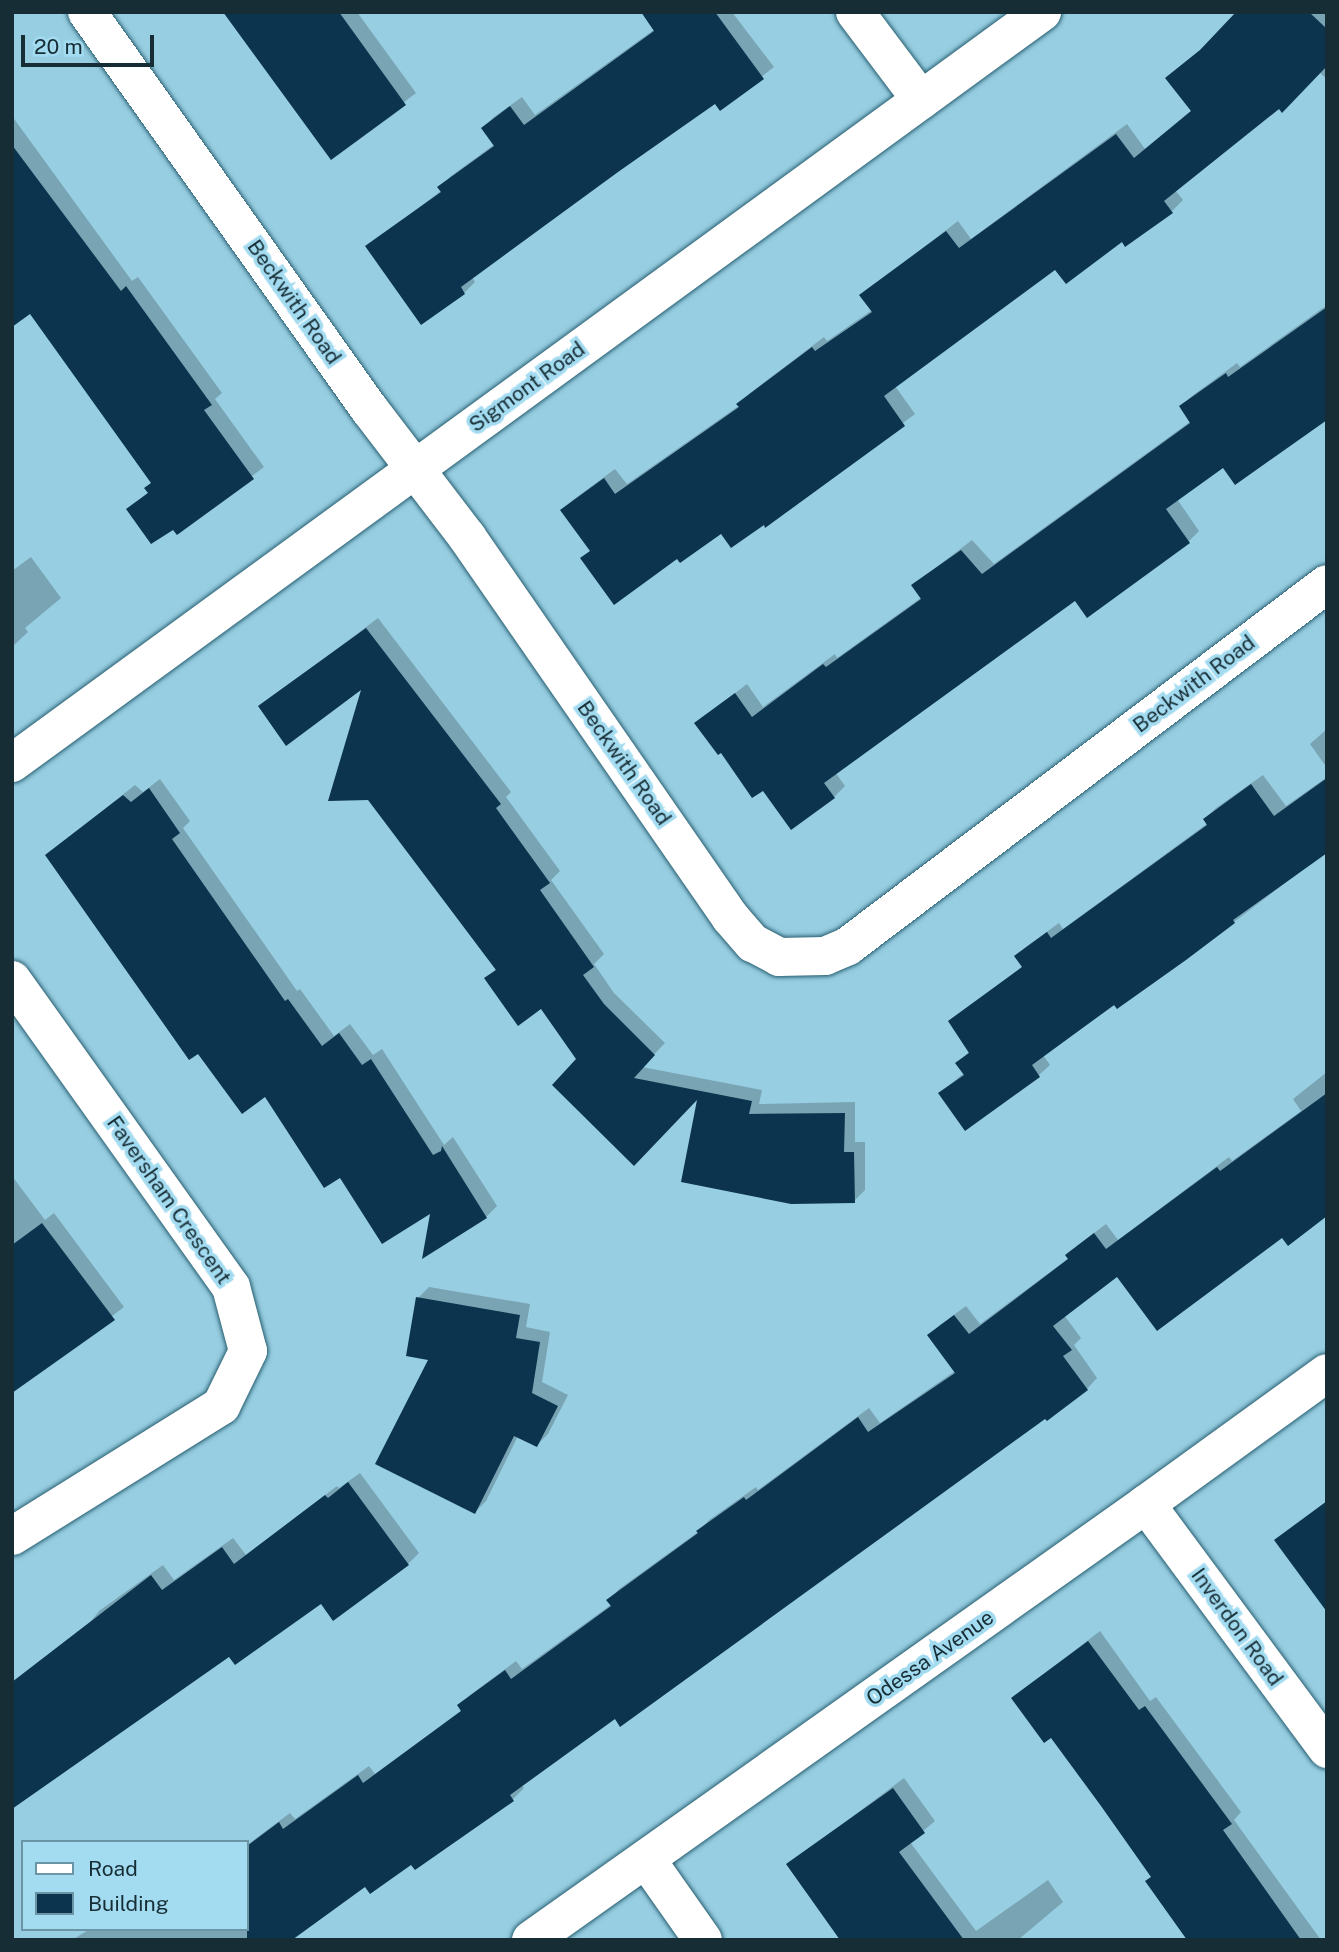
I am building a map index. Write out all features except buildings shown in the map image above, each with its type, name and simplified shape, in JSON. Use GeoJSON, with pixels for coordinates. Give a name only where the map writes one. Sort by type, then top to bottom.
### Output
{"type":"FeatureCollection","features":[{"type":"Feature","properties":{"kind":"street","name":"Beckwith Road"},"geometry":{"type":"LineString","coordinates":[[87,12],[370,410],[467,537],[730,917],[753,943],[779,957],[825,956],[848,946],[1327,584]]}},
{"type":"Feature","properties":{"kind":"street"},"geometry":{"type":"LineString","coordinates":[[855,12],[921,100]]}},
{"type":"Feature","properties":{"kind":"street","name":"Sigmont Road"},"geometry":{"type":"LineString","coordinates":[[12,763],[1042,12]]}},
{"type":"Feature","properties":{"kind":"street","name":"Faversham Crescent"},"geometry":{"type":"LineString","coordinates":[[12,980],[231,1287],[248,1352],[220,1406],[12,1536]]}},
{"type":"Feature","properties":{"kind":"street","name":"Odessa Avenue"},"geometry":{"type":"LineString","coordinates":[[531,1940],[1327,1373]]}},
{"type":"Feature","properties":{"kind":"street","name":"Inverdon Road"},"geometry":{"type":"LineString","coordinates":[[1146,1504],[1327,1749]]}},
{"type":"Feature","properties":{"kind":"street"},"geometry":{"type":"LineString","coordinates":[[646,1859],[703,1940]]}}]}
